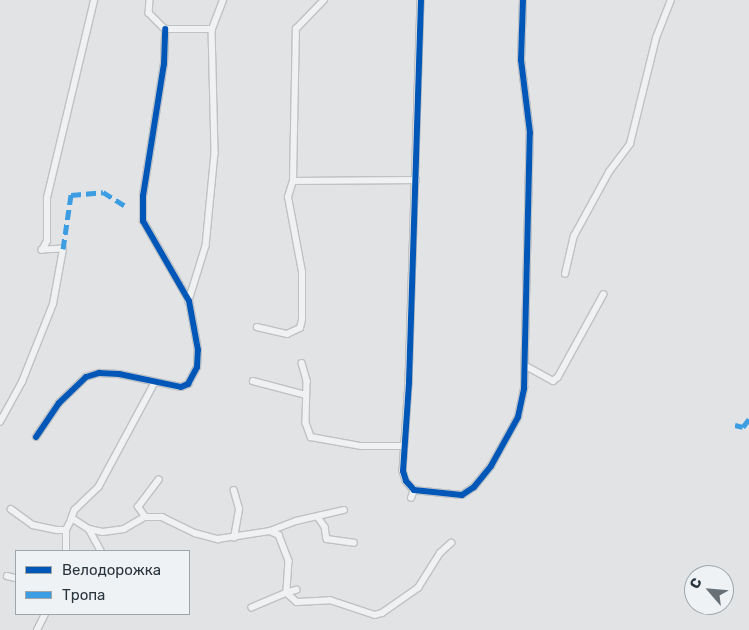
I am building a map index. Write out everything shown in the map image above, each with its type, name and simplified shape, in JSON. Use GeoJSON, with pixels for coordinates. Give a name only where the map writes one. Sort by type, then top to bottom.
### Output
{"type":"FeatureCollection","features":[{"type":"Feature","properties":{"kind":"street"},"geometry":{"type":"LineString","coordinates":[[0,422],[22,382],[52,304],[64,249],[42,250],[47,241],[47,198],[94,0]]}},
{"type":"Feature","properties":{"kind":"street"},"geometry":{"type":"LineString","coordinates":[[36,437],[59,403],[86,377],[99,373],[119,374],[181,387],[188,384],[194,374],[198,350],[189,301],[143,221],[143,196],[164,64],[165,29],[150,13],[150,0]]}},
{"type":"Feature","properties":{"kind":"street"},"geometry":{"type":"LineString","coordinates":[[189,301],[206,246],[215,153],[212,29],[223,0]]}},
{"type":"Feature","properties":{"kind":"street"},"geometry":{"type":"LineString","coordinates":[[288,187],[293,181],[296,29],[324,0]]}},
{"type":"Feature","properties":{"kind":"street"},"geometry":{"type":"LineString","coordinates":[[421,0],[409,383],[403,446],[404,476],[414,490],[462,495],[481,481],[518,417],[526,366],[524,336],[530,133],[521,60],[523,0]]}},
{"type":"Feature","properties":{"kind":"street"},"geometry":{"type":"LineString","coordinates":[[565,274],[574,236],[609,172],[630,144],[656,38],[671,0]]}},
{"type":"Feature","properties":{"kind":"street"},"geometry":{"type":"LineString","coordinates":[[165,29],[212,29]]}},
{"type":"Feature","properties":{"kind":"street"},"geometry":{"type":"LineString","coordinates":[[293,181],[416,180]]}},
{"type":"Feature","properties":{"kind":"street"},"geometry":{"type":"LineString","coordinates":[[256,327],[287,334],[300,328],[302,320],[302,272],[288,187],[285,181]]}},
{"type":"Feature","properties":{"kind":"street"},"geometry":{"type":"LineString","coordinates":[[526,366],[554,381],[603,295]]}},
{"type":"Feature","properties":{"kind":"street"},"geometry":{"type":"LineString","coordinates":[[302,363],[306,395],[306,423],[311,437],[361,446],[403,446]]}},
{"type":"Feature","properties":{"kind":"street"},"geometry":{"type":"LineString","coordinates":[[253,381],[306,395]]}},
{"type":"Feature","properties":{"kind":"street"},"geometry":{"type":"LineString","coordinates":[[66,550],[66,530],[75,510],[99,487],[155,383]]}},
{"type":"Feature","properties":{"kind":"street"},"geometry":{"type":"LineString","coordinates":[[145,517],[138,506],[158,480]]}},
{"type":"Feature","properties":{"kind":"street"},"geometry":{"type":"LineString","coordinates":[[411,498],[414,490]]}},
{"type":"Feature","properties":{"kind":"street"},"geometry":{"type":"LineString","coordinates":[[234,491],[240,509],[234,538]]}},
{"type":"Feature","properties":{"kind":"street"},"geometry":{"type":"LineString","coordinates":[[11,509],[33,525],[66,530]]}},
{"type":"Feature","properties":{"kind":"street"},"geometry":{"type":"LineString","coordinates":[[72,518],[89,529],[103,532],[124,529],[145,517],[162,517],[195,533],[234,538],[270,531],[344,510]]}},
{"type":"Feature","properties":{"kind":"street"},"geometry":{"type":"LineString","coordinates":[[318,517],[325,527],[327,539],[354,543]]}},
{"type":"Feature","properties":{"kind":"street"},"geometry":{"type":"LineString","coordinates":[[89,529],[100,550]]}},
{"type":"Feature","properties":{"kind":"street"},"geometry":{"type":"LineString","coordinates":[[270,531],[282,540],[289,560],[287,593]]}},
{"type":"Feature","properties":{"kind":"street"},"geometry":{"type":"LineString","coordinates":[[287,593],[297,602],[330,600],[375,615],[382,613],[418,588],[440,553],[451,543]]}},
{"type":"Feature","properties":{"kind":"street"},"geometry":{"type":"LineString","coordinates":[[7,576],[15,578]]}},
{"type":"Feature","properties":{"kind":"street"},"geometry":{"type":"LineString","coordinates":[[252,608],[297,590]]}},
{"type":"Feature","properties":{"kind":"street"},"geometry":{"type":"LineString","coordinates":[[37,630],[44,615]]}},
{"type":"Feature","properties":{"kind":"marked path"},"geometry":{"type":"LineString","coordinates":[[63,249],[71,195],[103,192],[127,207]]}},
{"type":"Feature","properties":{"kind":"marked path"},"geometry":{"type":"LineString","coordinates":[[735,425],[743,427],[749,419]]}},
{"type":"Feature","properties":{"kind":"cycle path"},"geometry":{"type":"LineString","coordinates":[[421,0],[409,383],[403,471],[406,481],[414,490],[462,495],[474,487],[491,466],[518,417],[524,388],[530,133],[521,60],[523,0]]}},
{"type":"Feature","properties":{"kind":"cycle path"},"geometry":{"type":"LineString","coordinates":[[36,437],[59,403],[86,377],[99,373],[119,374],[181,387],[188,384],[197,367],[198,350],[189,301],[143,221],[143,196],[164,64],[165,29]]}}]}
